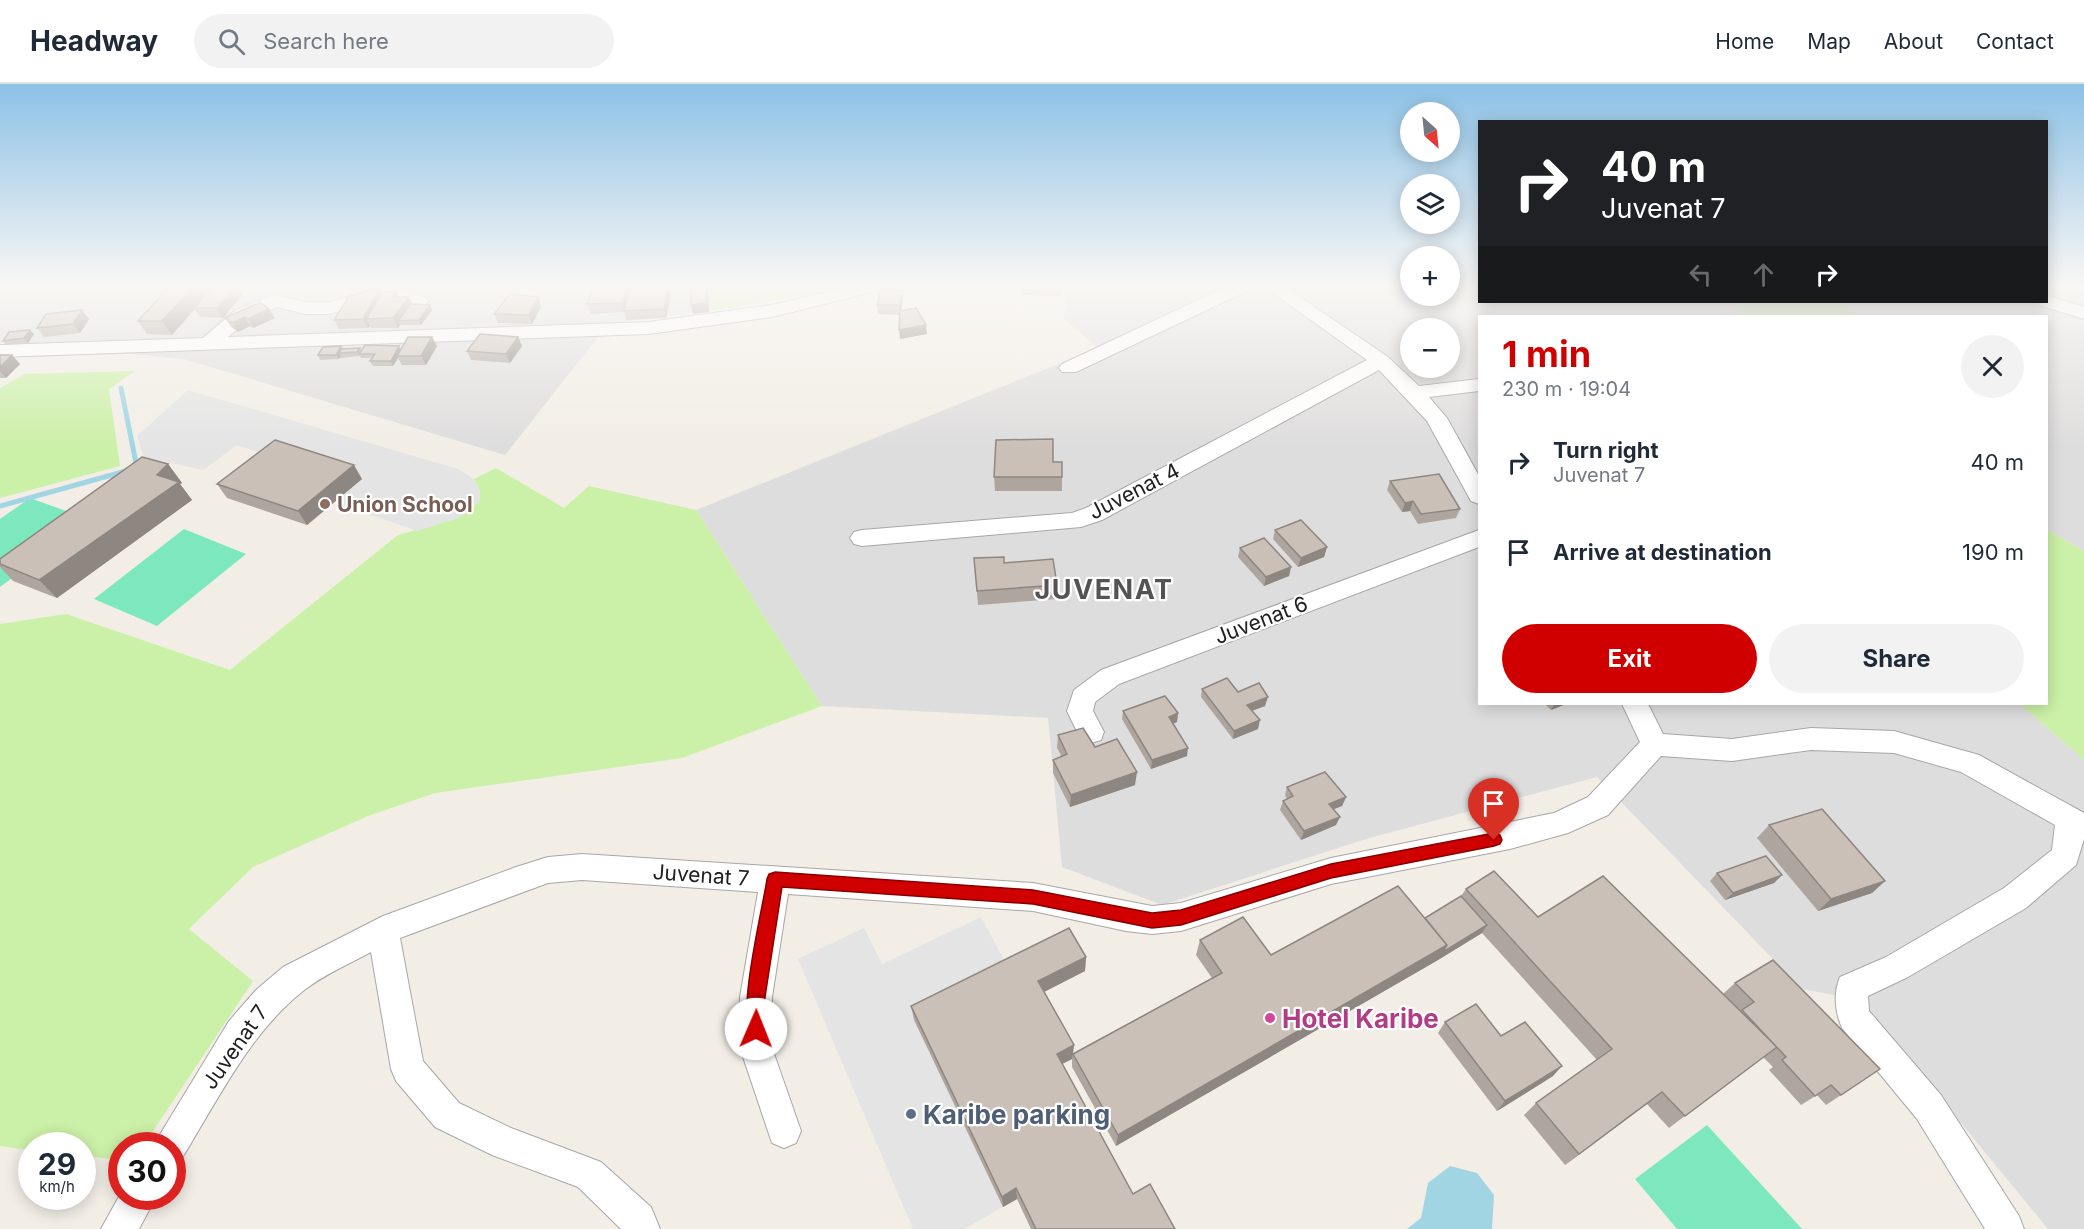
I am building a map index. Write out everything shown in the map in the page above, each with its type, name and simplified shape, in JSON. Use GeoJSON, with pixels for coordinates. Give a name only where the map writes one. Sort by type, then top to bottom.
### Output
{"type":"FeatureCollection","features":[{"type":"Feature","properties":{"kind":"street"},"geometry":{"type":"LineString","coordinates":[[209,343],[213,339]]}},
{"type":"Feature","properties":{"kind":"street"},"geometry":{"type":"LineString","coordinates":[[0,351],[314,339]]}},
{"type":"Feature","properties":{"kind":"street"},"geometry":{"type":"LineString","coordinates":[[1069,368],[1129,339]]}},
{"type":"Feature","properties":{"kind":"street"},"geometry":{"type":"LineString","coordinates":[[1350,339],[1381,361],[1436,418],[1478,494]]}},
{"type":"Feature","properties":{"kind":"street","name":"Juvenat 4"},"geometry":{"type":"LineString","coordinates":[[862,538],[1051,524],[1073,521],[1094,514],[1381,361]]}},
{"type":"Feature","properties":{"kind":"street"},"geometry":{"type":"LineString","coordinates":[[1414,393],[1478,386]]}},
{"type":"Feature","properties":{"kind":"street","name":"Juvenat 6"},"geometry":{"type":"LineString","coordinates":[[1091,732],[1080,711],[1083,697],[1110,677],[1478,538]]}},
{"type":"Feature","properties":{"kind":"street"},"geometry":{"type":"LineString","coordinates":[[1636,705],[1655,744],[1732,750],[1811,739],[1894,742],[1969,763],[2077,823],[2066,856],[2015,898],[1897,967],[1851,988],[1853,1017],[1929,1107],[2006,1229]]}},
{"type":"Feature","properties":{"kind":"street","name":"Juvenat 7"},"geometry":{"type":"LineString","coordinates":[[179,1132],[241,1032],[267,1001],[294,978],[383,930],[548,870],[582,867],[1033,897],[1134,918],[1152,920],[1181,917],[1331,871],[1510,836],[1558,824],[1598,806],[1655,744]]}},
{"type":"Feature","properties":{"kind":"street"},"geometry":{"type":"LineString","coordinates":[[775,879],[756,997],[756,1045],[784,1131]]}},
{"type":"Feature","properties":{"kind":"street"},"geometry":{"type":"LineString","coordinates":[[383,930],[408,1069],[447,1115],[504,1143],[589,1174],[638,1220],[642,1229]]}},
{"type":"Feature","properties":{"kind":"street"},"geometry":{"type":"LineString","coordinates":[[119,1229],[130,1210]]}},
{"type":"Feature","properties":{"kind":"shaded area"},"geometry":{"type":"Polygon","coordinates":[[[0,339],[596,339],[505,455],[184,359],[0,342],[0,339]]]}},
{"type":"Feature","properties":{"kind":"shaded area"},"geometry":{"type":"Polygon","coordinates":[[[1088,339],[1400,339],[1400,378],[1460,378],[1460,339],[1478,339],[1478,705],[2021,705],[2084,760],[2084,1229],[2048,1229],[1860,1000],[1802,989],[1597,777],[1366,839],[1162,905],[1062,867],[1048,718],[822,706],[696,510],[1098,348],[1088,339]]]}},
{"type":"Feature","properties":{"kind":"shaded area"},"geometry":{"type":"Polygon","coordinates":[[[2048,339],[2084,339],[2084,551],[2048,530],[2048,339]]]}},
{"type":"Feature","properties":{"kind":"shaded area"},"geometry":{"type":"Polygon","coordinates":[[[188,390],[458,469],[474,479],[480,491],[479,502],[458,518],[417,531],[335,502],[362,479],[278,459],[237,445],[203,470],[144,457],[137,436],[188,390]]]}},
{"type":"Feature","properties":{"kind":"shaded area","name":"Karibe parking"},"geometry":{"type":"Polygon","coordinates":[[[981,917],[1010,971],[914,1020],[1003,1207],[964,1229],[913,1229],[798,959],[864,928],[882,964],[981,917]]]}},
{"type":"Feature","properties":{"kind":"green space"},"geometry":{"type":"Polygon","coordinates":[[[135,371],[109,389],[120,466],[0,498],[0,388],[25,374],[135,371]]]}},
{"type":"Feature","properties":{"kind":"green space"},"geometry":{"type":"Polygon","coordinates":[[[496,468],[564,508],[589,486],[696,510],[822,706],[682,758],[435,793],[368,816],[253,867],[189,929],[253,981],[152,1132],[108,1132],[108,1159],[96,1157],[96,1132],[18,1132],[18,1148],[0,1146],[0,624],[66,614],[230,670],[398,535],[458,518],[479,502],[480,491],[474,479],[496,468]]]}},
{"type":"Feature","properties":{"kind":"green space"},"geometry":{"type":"Polygon","coordinates":[[[30,498],[91,520],[0,587],[0,519],[30,498]]]}},
{"type":"Feature","properties":{"kind":"green space"},"geometry":{"type":"Polygon","coordinates":[[[184,529],[246,554],[157,626],[94,599],[184,529]]]}},
{"type":"Feature","properties":{"kind":"green space"},"geometry":{"type":"Polygon","coordinates":[[[2048,530],[2084,551],[2084,760],[2021,705],[2048,705],[2048,530]]]}},
{"type":"Feature","properties":{"kind":"green space"},"geometry":{"type":"Polygon","coordinates":[[[1707,1125],[1802,1229],[1677,1229],[1635,1179],[1707,1125]]]}},
{"type":"Feature","properties":{"kind":"water"},"geometry":{"type":"Polygon","coordinates":[[[1450,1166],[1477,1173],[1494,1195],[1492,1229],[1407,1229],[1421,1218],[1428,1183],[1450,1166]]]}},
{"type":"Feature","properties":{"kind":"building"},"geometry":{"type":"Polygon","coordinates":[[[407,339],[431,339],[421,356],[397,356],[407,339]]]}},
{"type":"Feature","properties":{"kind":"building"},"geometry":{"type":"Polygon","coordinates":[[[476,339],[516,339],[506,354],[467,351],[476,339]]]}},
{"type":"Feature","properties":{"kind":"building"},"geometry":{"type":"Polygon","coordinates":[[[365,345],[399,346],[391,361],[370,361],[375,354],[359,354],[365,345]]]}},
{"type":"Feature","properties":{"kind":"building"},"geometry":{"type":"Polygon","coordinates":[[[341,346],[336,355],[318,355],[323,347],[341,346]]]}},
{"type":"Feature","properties":{"kind":"building"},"geometry":{"type":"Polygon","coordinates":[[[360,348],[357,352],[339,353],[341,349],[360,348]]]}},
{"type":"Feature","properties":{"kind":"building"},"geometry":{"type":"Polygon","coordinates":[[[0,355],[12,355],[0,367],[0,355]]]}},
{"type":"Feature","properties":{"kind":"building"},"geometry":{"type":"Polygon","coordinates":[[[1053,439],[1053,462],[1062,462],[1062,477],[994,477],[996,440],[1053,439]]]}},
{"type":"Feature","properties":{"kind":"building"},"geometry":{"type":"Polygon","coordinates":[[[275,440],[354,465],[298,511],[217,484],[275,440]]]}},
{"type":"Feature","properties":{"kind":"building"},"geometry":{"type":"Polygon","coordinates":[[[142,457],[168,464],[157,475],[179,482],[39,580],[0,564],[0,559],[142,457]]]}},
{"type":"Feature","properties":{"kind":"building"},"geometry":{"type":"Polygon","coordinates":[[[1439,474],[1460,509],[1421,514],[1413,501],[1405,503],[1390,481],[1439,474]]]}},
{"type":"Feature","properties":{"kind":"building"},"geometry":{"type":"Polygon","coordinates":[[[1301,520],[1327,547],[1301,558],[1275,530],[1301,520]]]}},
{"type":"Feature","properties":{"kind":"building"},"geometry":{"type":"Polygon","coordinates":[[[1264,538],[1291,567],[1266,577],[1240,548],[1264,538]]]}},
{"type":"Feature","properties":{"kind":"building"},"geometry":{"type":"Polygon","coordinates":[[[1004,557],[1004,563],[1053,559],[1057,585],[977,591],[974,558],[1004,557]]]}},
{"type":"Feature","properties":{"kind":"building"},"geometry":{"type":"Polygon","coordinates":[[[1227,678],[1238,692],[1259,683],[1268,697],[1247,705],[1260,720],[1234,731],[1202,689],[1227,678]]]}},
{"type":"Feature","properties":{"kind":"building"},"geometry":{"type":"Polygon","coordinates":[[[1165,696],[1178,713],[1169,717],[1188,748],[1152,760],[1123,711],[1165,696]]]}},
{"type":"Feature","properties":{"kind":"building"},"geometry":{"type":"Polygon","coordinates":[[[1083,728],[1095,747],[1117,739],[1137,772],[1071,795],[1053,760],[1067,754],[1058,735],[1083,728]]]}},
{"type":"Feature","properties":{"kind":"building"},"geometry":{"type":"Polygon","coordinates":[[[1325,772],[1346,797],[1329,804],[1340,817],[1304,831],[1283,801],[1293,796],[1287,787],[1325,772]]]}},
{"type":"Feature","properties":{"kind":"building"},"geometry":{"type":"Polygon","coordinates":[[[1822,809],[1885,881],[1831,899],[1769,825],[1822,809]]]}},
{"type":"Feature","properties":{"kind":"building"},"geometry":{"type":"Polygon","coordinates":[[[1766,856],[1782,875],[1733,893],[1717,873],[1766,856]]]}},
{"type":"Feature","properties":{"kind":"building"},"geometry":{"type":"Polygon","coordinates":[[[1494,871],[1538,917],[1603,876],[1777,1047],[1685,1116],[1662,1092],[1579,1154],[1536,1103],[1612,1049],[1466,889],[1494,871]]]}},
{"type":"Feature","properties":{"kind":"building"},"geometry":{"type":"Polygon","coordinates":[[[1398,886],[1447,945],[1118,1135],[1073,1054],[1222,973],[1200,940],[1243,917],[1271,955],[1398,886]]]}},
{"type":"Feature","properties":{"kind":"building"},"geometry":{"type":"Polygon","coordinates":[[[1461,896],[1487,925],[1443,952],[1447,945],[1425,918],[1461,896]]]}},
{"type":"Feature","properties":{"kind":"building"},"geometry":{"type":"Polygon","coordinates":[[[1069,928],[1086,957],[1038,981],[1074,1045],[1057,1054],[1133,1194],[1150,1184],[1175,1229],[1036,1229],[1016,1188],[1002,1197],[911,1006],[1069,928]]]}},
{"type":"Feature","properties":{"kind":"building"},"geometry":{"type":"Polygon","coordinates":[[[1773,960],[1880,1069],[1841,1095],[1831,1085],[1815,1096],[1782,1060],[1786,1057],[1742,1010],[1754,1002],[1735,983],[1773,960]]]}},
{"type":"Feature","properties":{"kind":"building"},"geometry":{"type":"Polygon","coordinates":[[[1476,1004],[1501,1036],[1525,1022],[1562,1066],[1505,1101],[1445,1022],[1476,1004]]]}},
{"type":"Feature","properties":{"kind":"waterway"},"geometry":{"type":"LineString","coordinates":[[121,388],[137,468]]}},
{"type":"Feature","properties":{"kind":"waterway"},"geometry":{"type":"LineString","coordinates":[[0,506],[126,471]]}},
{"type":"Feature","properties":{"kind":"place","name":"Union School"},"geometry":{"type":"Point","coordinates":[325,504]}},
{"type":"Feature","properties":{"kind":"place","name":"Hotel Karibe"},"geometry":{"type":"Point","coordinates":[1270,1018]}},
{"type":"Feature","properties":{"kind":"place","name":"Karibe parking"},"geometry":{"type":"Point","coordinates":[911,1114]}},
{"type":"Feature","properties":{"kind":"district","name":"JUVENAT"},"geometry":{"type":"Point","coordinates":[1104,589]}},
{"type":"Feature","properties":{"kind":"route"},"geometry":{"type":"LineString","coordinates":[[756,1029],[756,997],[775,879],[1033,897],[1126,917],[1152,920],[1181,917],[1331,871],[1494,840]]}}]}
